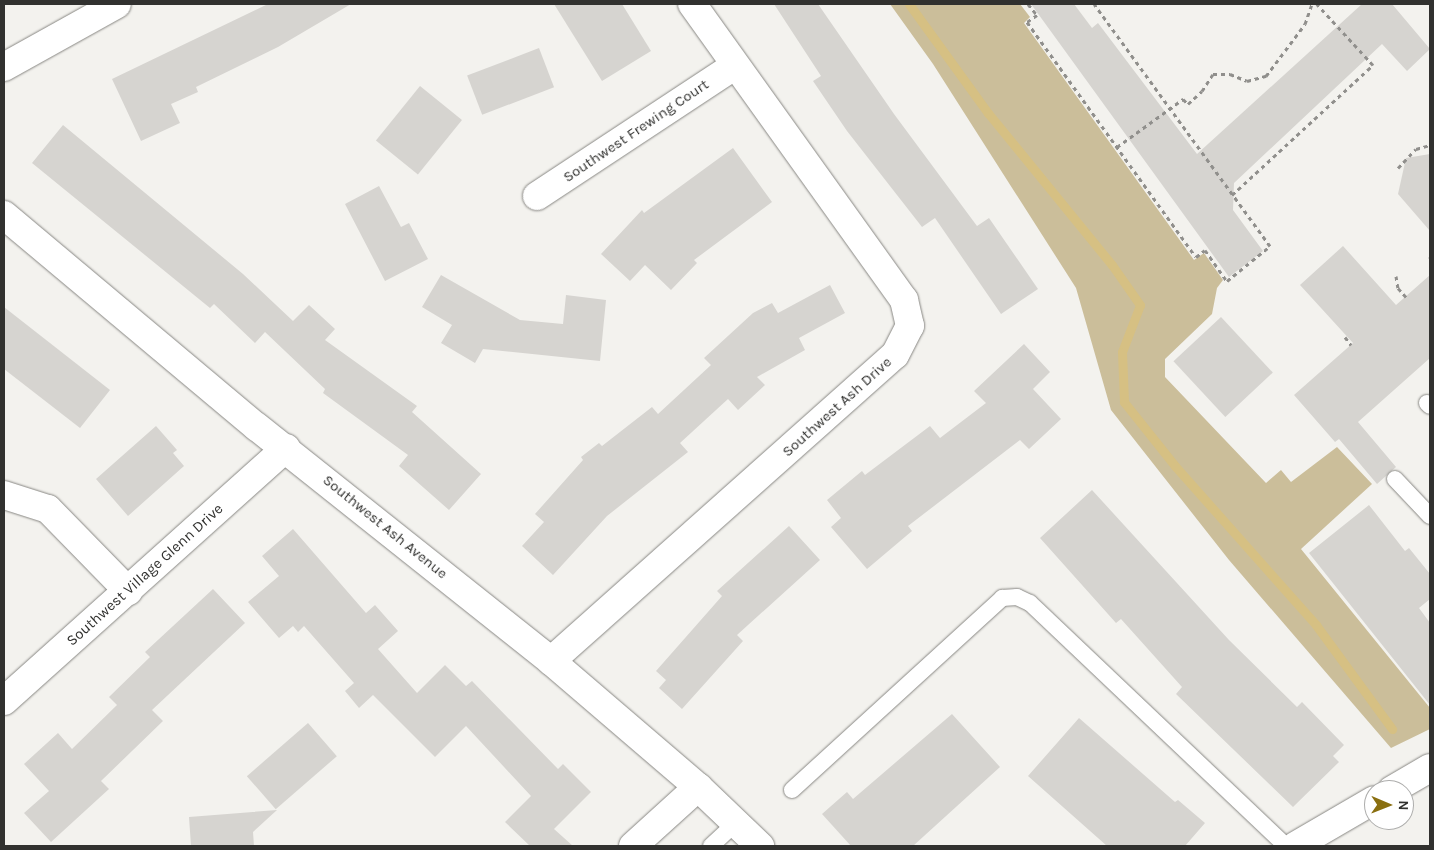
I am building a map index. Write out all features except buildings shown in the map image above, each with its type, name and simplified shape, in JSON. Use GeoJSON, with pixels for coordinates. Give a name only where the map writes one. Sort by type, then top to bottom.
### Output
{"type":"FeatureCollection","features":[{"type":"Feature","properties":{"kind":"street"},"geometry":{"type":"LineString","coordinates":[[4,67],[117,4]]}},
{"type":"Feature","properties":{"kind":"street","name":"Southwest Ash Drive"},"geometry":{"type":"LineString","coordinates":[[552,661],[895,355],[910,326],[904,300],[734,66],[692,4]]}},
{"type":"Feature","properties":{"kind":"street","name":"Southwest Frewing Court"},"geometry":{"type":"LineString","coordinates":[[538,196],[734,66]]}},
{"type":"Feature","properties":{"kind":"street","name":"Southwest Ash Avenue"},"geometry":{"type":"LineString","coordinates":[[4,215],[286,448],[552,661],[698,787],[760,846]]}},
{"type":"Feature","properties":{"kind":"street","name":"Southwest Village Glenn Drive"},"geometry":{"type":"LineString","coordinates":[[4,701],[286,448]]}},
{"type":"Feature","properties":{"kind":"street"},"geometry":{"type":"LineString","coordinates":[[4,495],[48,510],[128,591]]}},
{"type":"Feature","properties":{"kind":"street"},"geometry":{"type":"LineString","coordinates":[[1409,780],[1430,768]]}},
{"type":"Feature","properties":{"kind":"street"},"geometry":{"type":"LineString","coordinates":[[633,846],[698,787]]}},
{"type":"Feature","properties":{"kind":"street"},"geometry":{"type":"LineString","coordinates":[[1294,846],[1364,806]]}},
{"type":"Feature","properties":{"kind":"lane"},"geometry":{"type":"LineString","coordinates":[[1395,479],[1430,516]]}},
{"type":"Feature","properties":{"kind":"lane"},"geometry":{"type":"LineString","coordinates":[[792,790],[1002,598],[1017,597],[1030,603],[1286,846]]}},
{"type":"Feature","properties":{"kind":"lane"},"geometry":{"type":"LineString","coordinates":[[711,846],[736,823]]}},
{"type":"Feature","properties":{"kind":"path"},"geometry":{"type":"LineString","coordinates":[[1028,4],[1037,15],[1027,22],[1196,257],[1205,250],[1227,282],[1270,246],[1094,4]]}},
{"type":"Feature","properties":{"kind":"path"},"geometry":{"type":"LineString","coordinates":[[1117,147],[1184,99],[1188,104],[1202,91],[1213,74],[1230,74],[1246,81],[1266,76],[1305,24],[1312,4]]}},
{"type":"Feature","properties":{"kind":"path"},"geometry":{"type":"LineString","coordinates":[[1232,194],[1373,65],[1317,4]]}},
{"type":"Feature","properties":{"kind":"path"},"geometry":{"type":"LineString","coordinates":[[1398,168],[1416,149],[1430,145]]}},
{"type":"Feature","properties":{"kind":"path"},"geometry":{"type":"LineString","coordinates":[[1396,276],[1398,288],[1406,297]]}},
{"type":"Feature","properties":{"kind":"path"},"geometry":{"type":"LineString","coordinates":[[1344,337],[1351,345]]}},
{"type":"Feature","properties":{"kind":"shaded area"},"geometry":{"type":"Polygon","coordinates":[[[890,4],[1020,4],[1030,17],[1024,23],[1194,260],[1204,253],[1223,280],[1217,288],[1212,314],[1165,359],[1165,377],[1266,483],[1281,470],[1291,482],[1337,447],[1372,484],[1301,549],[1430,708],[1430,729],[1391,748],[1229,560],[1111,410],[1076,288],[933,64],[890,4]]]}},
{"type":"Feature","properties":{"kind":"waterway"},"geometry":{"type":"LineString","coordinates":[[909,4],[988,113],[1112,265],[1140,305],[1122,352],[1124,402],[1175,466],[1316,625],[1392,729]]}}]}
